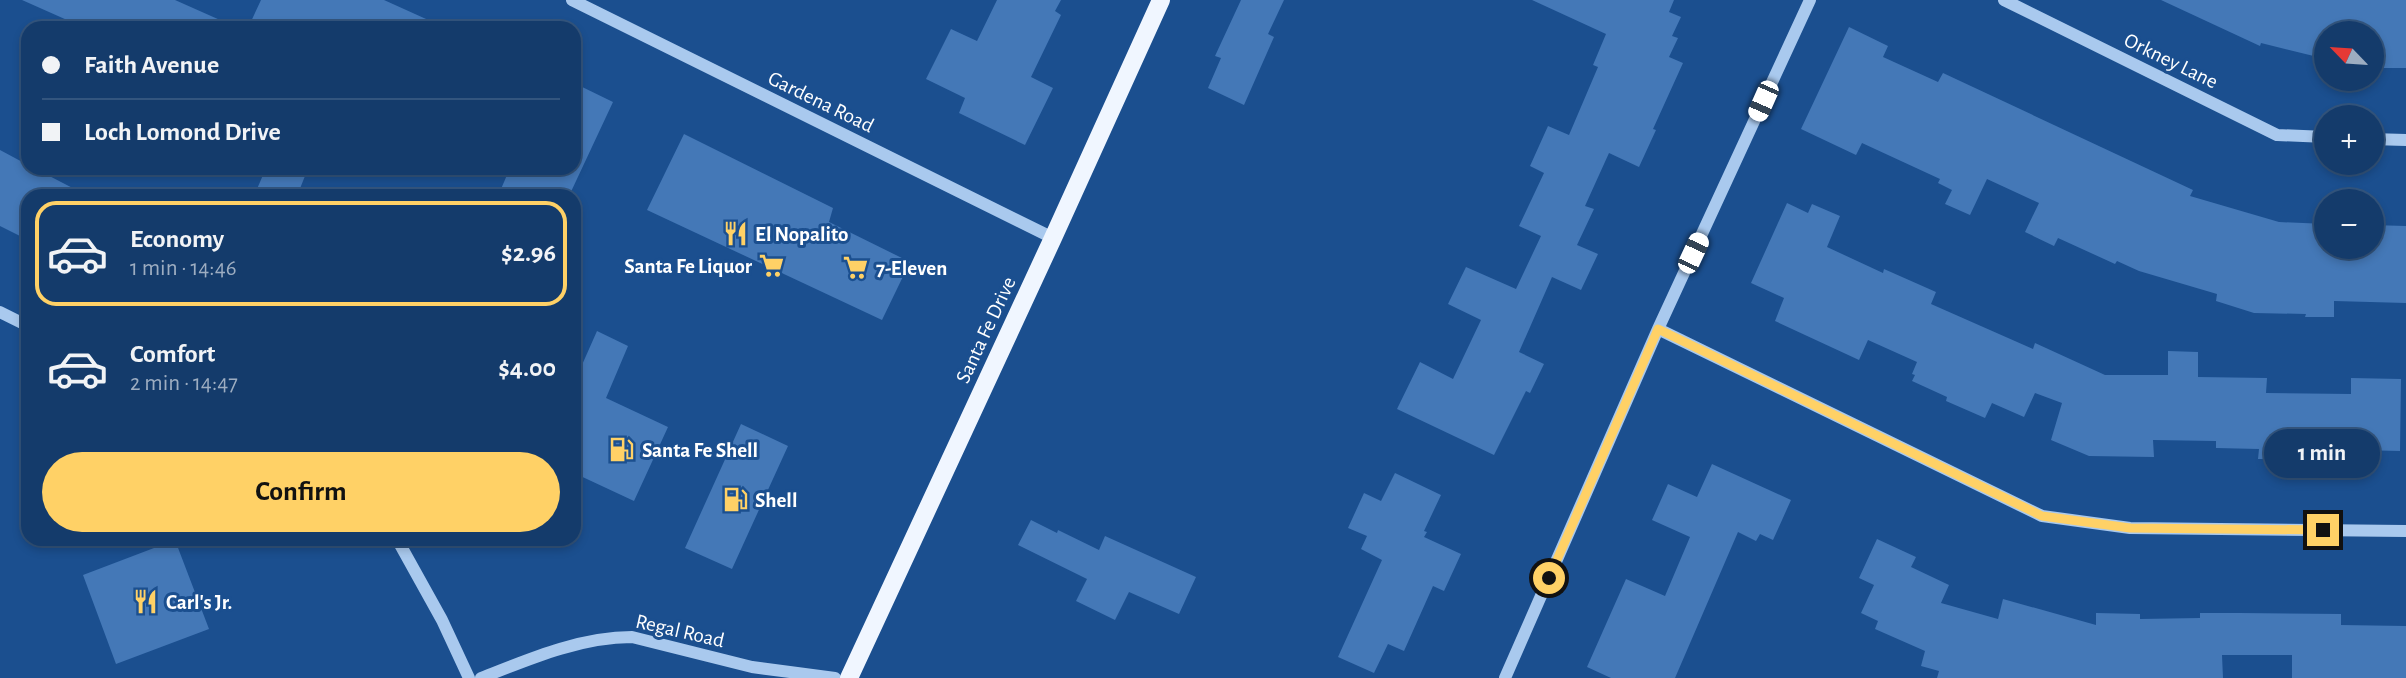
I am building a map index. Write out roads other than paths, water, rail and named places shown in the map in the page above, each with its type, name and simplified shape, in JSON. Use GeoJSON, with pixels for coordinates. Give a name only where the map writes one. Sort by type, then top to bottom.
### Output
{"type":"FeatureCollection","features":[{"type":"Feature","properties":{"kind":"main road","name":"Santa Fe Drive"},"geometry":{"type":"LineString","coordinates":[[849,678],[1161,0]]}},
{"type":"Feature","properties":{"kind":"street","name":"Gardena Road"},"geometry":{"type":"LineString","coordinates":[[572,0],[1053,238]]}},
{"type":"Feature","properties":{"kind":"street"},"geometry":{"type":"LineString","coordinates":[[1505,678],[1658,329],[1810,0]]}},
{"type":"Feature","properties":{"kind":"street","name":"Orkney Lane"},"geometry":{"type":"LineString","coordinates":[[2004,0],[2277,135],[2314,137]]}},
{"type":"Feature","properties":{"kind":"street"},"geometry":{"type":"LineString","coordinates":[[2384,139],[2406,140]]}},
{"type":"Feature","properties":{"kind":"street"},"geometry":{"type":"LineString","coordinates":[[0,312],[21,322]]}},
{"type":"Feature","properties":{"kind":"street"},"geometry":{"type":"LineString","coordinates":[[1658,329],[2042,516],[2130,528],[2406,531]]}},
{"type":"Feature","properties":{"kind":"street"},"geometry":{"type":"LineString","coordinates":[[401,546],[442,620],[469,678]]}},
{"type":"Feature","properties":{"kind":"street","name":"Regal Road"},"geometry":{"type":"LineString","coordinates":[[481,678],[539,655],[612,637],[632,637],[752,667],[835,678]]}},
{"type":"Feature","properties":{"kind":"place","name":"El Nopalito"},"geometry":{"type":"Point","coordinates":[735,234]}},
{"type":"Feature","properties":{"kind":"place","name":"Santa Fe Liquor"},"geometry":{"type":"Point","coordinates":[772,266]}},
{"type":"Feature","properties":{"kind":"place","name":"7-Eleven"},"geometry":{"type":"Point","coordinates":[856,268]}},
{"type":"Feature","properties":{"kind":"place","name":"Santa Fe Shell"},"geometry":{"type":"Point","coordinates":[622,450]}},
{"type":"Feature","properties":{"kind":"place","name":"Shell"},"geometry":{"type":"Point","coordinates":[735,500]}},
{"type":"Feature","properties":{"kind":"place","name":"Carl's Jr."},"geometry":{"type":"Point","coordinates":[146,602]}}]}
